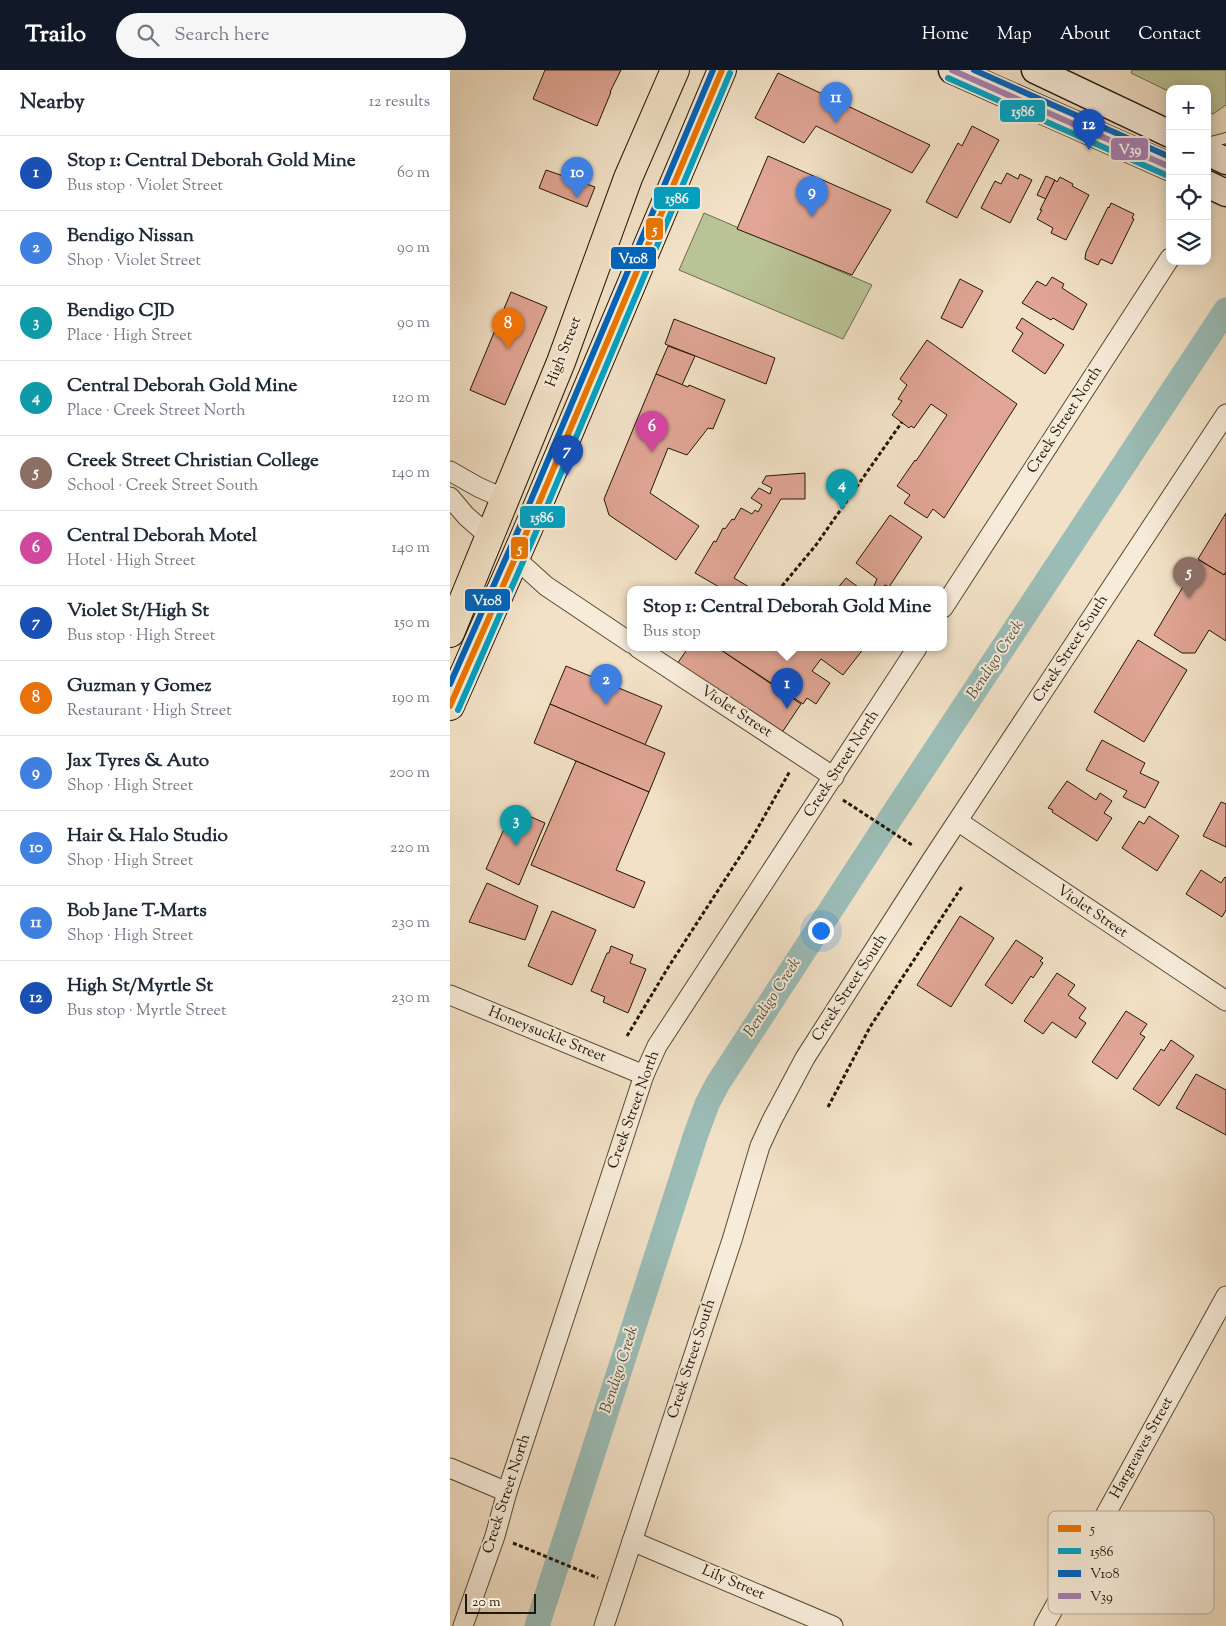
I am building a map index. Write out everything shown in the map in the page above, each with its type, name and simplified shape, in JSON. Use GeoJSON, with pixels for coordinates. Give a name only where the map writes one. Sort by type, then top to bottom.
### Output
{"type":"FeatureCollection","features":[{"type":"Feature","properties":{"kind":"highway","name":"High Street"},"geometry":{"type":"LineString","coordinates":[[450,633],[572,332],[628,178],[675,70]]}},
{"type":"Feature","properties":{"kind":"highway"},"geometry":{"type":"LineString","coordinates":[[450,706],[536,510],[722,70]]}},
{"type":"Feature","properties":{"kind":"highway"},"geometry":{"type":"LineString","coordinates":[[572,332],[606,342]]}},
{"type":"Feature","properties":{"kind":"highway"},"geometry":{"type":"LineString","coordinates":[[505,499],[536,510]]}},
{"type":"Feature","properties":{"kind":"highway"},"geometry":{"type":"LineString","coordinates":[[490,538],[515,558]]}},
{"type":"Feature","properties":{"kind":"main road"},"geometry":{"type":"LineString","coordinates":[[952,70],[1166,165]]}},
{"type":"Feature","properties":{"kind":"main road"},"geometry":{"type":"LineString","coordinates":[[1035,70],[1166,132]]}},
{"type":"Feature","properties":{"kind":"main road"},"geometry":{"type":"LineString","coordinates":[[1211,154],[1226,161]]}},
{"type":"Feature","properties":{"kind":"main road"},"geometry":{"type":"LineString","coordinates":[[1211,186],[1226,193]]}},
{"type":"Feature","properties":{"kind":"street","name":"Creek Street North"},"geometry":{"type":"LineString","coordinates":[[947,602],[1166,264]]}},
{"type":"Feature","properties":{"kind":"street","name":"Creek Street South"},"geometry":{"type":"LineString","coordinates":[[604,1626],[729,1249],[760,1146],[772,1120],[805,1058],[1226,414]]}},
{"type":"Feature","properties":{"kind":"street"},"geometry":{"type":"LineString","coordinates":[[450,471],[478,487],[505,499]]}},
{"type":"Feature","properties":{"kind":"street"},"geometry":{"type":"LineString","coordinates":[[450,497],[466,516],[490,538]]}},
{"type":"Feature","properties":{"kind":"street"},"geometry":{"type":"LineString","coordinates":[[515,558],[562,597],[627,640]]}},
{"type":"Feature","properties":{"kind":"street","name":"Violet Street"},"geometry":{"type":"LineString","coordinates":[[643,651],[834,777]]}},
{"type":"Feature","properties":{"kind":"street","name":"Creek Street North"},"geometry":{"type":"LineString","coordinates":[[463,1626],[495,1536],[507,1492],[644,1075],[657,1046],[915,651]]}},
{"type":"Feature","properties":{"kind":"street","name":"Violet Street"},"geometry":{"type":"LineString","coordinates":[[958,822],[1226,1001]]}},
{"type":"Feature","properties":{"kind":"street","name":"Honeysuckle Street"},"geometry":{"type":"LineString","coordinates":[[450,995],[644,1075]]}},
{"type":"Feature","properties":{"kind":"street","name":"Hargreaves Street"},"geometry":{"type":"LineString","coordinates":[[1107,1511],[1226,1296]]}},
{"type":"Feature","properties":{"kind":"street"},"geometry":{"type":"LineString","coordinates":[[450,1468],[507,1492]]}},
{"type":"Feature","properties":{"kind":"street","name":"Lily Street"},"geometry":{"type":"LineString","coordinates":[[632,1541],[833,1626]]}},
{"type":"Feature","properties":{"kind":"street","name":"Hargreaves Street"},"geometry":{"type":"LineString","coordinates":[[1044,1626],[1051,1614]]}},
{"type":"Feature","properties":{"kind":"lane"},"geometry":{"type":"LineString","coordinates":[[1211,142],[1226,138]]}},
{"type":"Feature","properties":{"kind":"path"},"geometry":{"type":"LineString","coordinates":[[782,586],[816,546],[902,422]]}},
{"type":"Feature","properties":{"kind":"path"},"geometry":{"type":"LineString","coordinates":[[627,1036],[669,966],[752,838],[790,771]]}},
{"type":"Feature","properties":{"kind":"path"},"geometry":{"type":"LineString","coordinates":[[856,809],[912,845]]}},
{"type":"Feature","properties":{"kind":"path"},"geometry":{"type":"LineString","coordinates":[[828,1107],[870,1027],[963,885]]}},
{"type":"Feature","properties":{"kind":"path"},"geometry":{"type":"LineString","coordinates":[[527,1549],[586,1574]]}},
{"type":"Feature","properties":{"kind":"green space"},"geometry":{"type":"Polygon","coordinates":[[[1132,70],[1226,70],[1226,105],[1213,114],[1211,113],[1211,85],[1166,85],[1166,90],[1131,73],[1132,70]]]}},
{"type":"Feature","properties":{"kind":"green space"},"geometry":{"type":"Polygon","coordinates":[[[704,213],[872,285],[843,339],[679,270],[704,213]]]}},
{"type":"Feature","properties":{"kind":"building"},"geometry":{"type":"Polygon","coordinates":[[[545,70],[621,70],[597,126],[533,99],[545,70]]]}},
{"type":"Feature","properties":{"kind":"building"},"geometry":{"type":"Polygon","coordinates":[[[778,73],[930,145],[912,173],[816,126],[804,143],[755,118],[778,73]]]}},
{"type":"Feature","properties":{"kind":"building"},"geometry":{"type":"Polygon","coordinates":[[[972,126],[999,140],[957,218],[926,202],[958,143],[962,146],[972,126]]]}},
{"type":"Feature","properties":{"kind":"building"},"geometry":{"type":"Polygon","coordinates":[[[768,156],[891,210],[852,275],[737,229],[768,156]]]}},
{"type":"Feature","properties":{"kind":"building"},"geometry":{"type":"Polygon","coordinates":[[[546,170],[595,187],[587,207],[539,188],[546,170]]]}},
{"type":"Feature","properties":{"kind":"building"},"geometry":{"type":"Polygon","coordinates":[[[1007,173],[1018,179],[1020,174],[1032,180],[1010,223],[981,208],[995,181],[1001,184],[1007,173]]]}},
{"type":"Feature","properties":{"kind":"building"},"geometry":{"type":"Polygon","coordinates":[[[1046,176],[1055,180],[1046,199],[1037,195],[1046,176]]]}},
{"type":"Feature","properties":{"kind":"building"},"geometry":{"type":"Polygon","coordinates":[[[1060,177],[1089,195],[1066,240],[1051,233],[1053,228],[1037,219],[1055,180],[1057,182],[1060,177]]]}},
{"type":"Feature","properties":{"kind":"building"},"geometry":{"type":"Polygon","coordinates":[[[1111,203],[1134,214],[1132,218],[1134,219],[1112,264],[1101,259],[1098,265],[1085,259],[1086,252],[1111,203]]]}},
{"type":"Feature","properties":{"kind":"building"},"geometry":{"type":"Polygon","coordinates":[[[1052,277],[1064,284],[1062,288],[1087,304],[1073,330],[1022,303],[1037,281],[1046,286],[1052,277]]]}},
{"type":"Feature","properties":{"kind":"building"},"geometry":{"type":"Polygon","coordinates":[[[960,279],[983,291],[962,328],[941,318],[960,279]]]}},
{"type":"Feature","properties":{"kind":"building"},"geometry":{"type":"Polygon","coordinates":[[[511,292],[547,307],[505,405],[470,390],[511,292]]]}},
{"type":"Feature","properties":{"kind":"building"},"geometry":{"type":"Polygon","coordinates":[[[1022,318],[1064,345],[1045,374],[1012,351],[1023,333],[1016,328],[1022,318]]]}},
{"type":"Feature","properties":{"kind":"building"},"geometry":{"type":"Polygon","coordinates":[[[674,319],[775,358],[766,384],[665,344],[674,319]]]}},
{"type":"Feature","properties":{"kind":"building"},"geometry":{"type":"Polygon","coordinates":[[[927,340],[1017,404],[944,518],[933,509],[927,518],[904,503],[910,495],[897,486],[947,415],[931,404],[914,428],[911,426],[909,428],[892,415],[902,401],[898,399],[907,385],[900,379],[927,340]]]}},
{"type":"Feature","properties":{"kind":"building"},"geometry":{"type":"Polygon","coordinates":[[[668,346],[695,356],[682,385],[656,374],[668,346]]]}},
{"type":"Feature","properties":{"kind":"building"},"geometry":{"type":"Polygon","coordinates":[[[656,374],[725,400],[713,429],[708,428],[687,455],[668,448],[650,493],[699,526],[676,560],[609,515],[604,499],[656,374]]]}},
{"type":"Feature","properties":{"kind":"building"},"geometry":{"type":"Polygon","coordinates":[[[805,473],[805,499],[781,499],[734,578],[747,586],[717,586],[695,573],[723,528],[725,529],[732,519],[734,520],[741,508],[752,514],[755,510],[758,512],[762,505],[751,498],[759,488],[770,494],[772,488],[762,483],[766,476],[805,473]]]}},
{"type":"Feature","properties":{"kind":"building"},"geometry":{"type":"Polygon","coordinates":[[[1226,513],[1226,572],[1224,575],[1198,559],[1226,513]]]}},
{"type":"Feature","properties":{"kind":"building"},"geometry":{"type":"Polygon","coordinates":[[[890,515],[922,537],[890,586],[874,586],[877,579],[856,563],[890,515]]]}},
{"type":"Feature","properties":{"kind":"building"},"geometry":{"type":"Polygon","coordinates":[[[1199,560],[1224,575],[1226,572],[1226,641],[1209,630],[1195,653],[1182,653],[1154,635],[1199,560]]]}},
{"type":"Feature","properties":{"kind":"building"},"geometry":{"type":"Polygon","coordinates":[[[846,578],[857,586],[839,586],[846,578]]]}},
{"type":"Feature","properties":{"kind":"building"},"geometry":{"type":"Polygon","coordinates":[[[1138,640],[1187,670],[1144,742],[1094,712],[1138,640]]]}},
{"type":"Feature","properties":{"kind":"building"},"geometry":{"type":"Polygon","coordinates":[[[686,651],[722,651],[801,704],[781,734],[677,664],[686,651]]]}},
{"type":"Feature","properties":{"kind":"building"},"geometry":{"type":"Polygon","coordinates":[[[723,651],[862,651],[843,675],[821,659],[812,671],[830,683],[816,704],[807,698],[803,704],[723,651]]]}},
{"type":"Feature","properties":{"kind":"building"},"geometry":{"type":"Polygon","coordinates":[[[566,666],[662,706],[645,745],[550,704],[566,666]]]}},
{"type":"Feature","properties":{"kind":"building"},"geometry":{"type":"Polygon","coordinates":[[[550,704],[665,753],[649,792],[534,743],[550,704]]]}},
{"type":"Feature","properties":{"kind":"building"},"geometry":{"type":"Polygon","coordinates":[[[1102,740],[1145,763],[1140,773],[1159,782],[1145,808],[1123,797],[1127,791],[1086,770],[1102,740]]]}},
{"type":"Feature","properties":{"kind":"building"},"geometry":{"type":"Polygon","coordinates":[[[576,761],[649,792],[616,870],[645,882],[634,908],[531,865],[576,761]]]}},
{"type":"Feature","properties":{"kind":"building"},"geometry":{"type":"Polygon","coordinates":[[[1067,781],[1096,800],[1100,793],[1112,801],[1104,813],[1112,818],[1097,841],[1048,808],[1067,781]]]}},
{"type":"Feature","properties":{"kind":"building"},"geometry":{"type":"Polygon","coordinates":[[[1221,802],[1226,804],[1226,847],[1203,836],[1221,802]]]}},
{"type":"Feature","properties":{"kind":"building"},"geometry":{"type":"Polygon","coordinates":[[[513,809],[545,823],[519,885],[486,869],[513,809]]]}},
{"type":"Feature","properties":{"kind":"building"},"geometry":{"type":"Polygon","coordinates":[[[1149,816],[1179,836],[1157,871],[1122,848],[1139,821],[1144,824],[1149,816]]]}},
{"type":"Feature","properties":{"kind":"building"},"geometry":{"type":"Polygon","coordinates":[[[1201,870],[1221,883],[1226,878],[1226,910],[1222,917],[1186,894],[1201,870]]]}},
{"type":"Feature","properties":{"kind":"building"},"geometry":{"type":"Polygon","coordinates":[[[487,883],[538,906],[525,940],[469,922],[487,883]]]}},
{"type":"Feature","properties":{"kind":"building"},"geometry":{"type":"Polygon","coordinates":[[[552,911],[596,930],[572,985],[528,966],[552,911]]]}},
{"type":"Feature","properties":{"kind":"building"},"geometry":{"type":"Polygon","coordinates":[[[960,916],[994,938],[951,1007],[917,985],[960,916]]]}},
{"type":"Feature","properties":{"kind":"building"},"geometry":{"type":"Polygon","coordinates":[[[1016,940],[1043,958],[1040,961],[1043,963],[1033,978],[1031,976],[1012,1004],[985,985],[1016,940]]]}},
{"type":"Feature","properties":{"kind":"building"},"geometry":{"type":"Polygon","coordinates":[[[611,946],[633,955],[630,963],[646,969],[628,1013],[603,1002],[605,997],[591,991],[611,946]]]}},
{"type":"Feature","properties":{"kind":"building"},"geometry":{"type":"Polygon","coordinates":[[[1057,973],[1075,985],[1068,995],[1086,1008],[1079,1018],[1086,1023],[1076,1038],[1052,1022],[1043,1034],[1024,1021],[1057,973]]]}},
{"type":"Feature","properties":{"kind":"building"},"geometry":{"type":"Polygon","coordinates":[[[1126,1011],[1147,1024],[1140,1034],[1145,1037],[1117,1079],[1092,1062],[1126,1011]]]}},
{"type":"Feature","properties":{"kind":"building"},"geometry":{"type":"Polygon","coordinates":[[[1171,1040],[1194,1056],[1159,1106],[1133,1089],[1161,1049],[1164,1051],[1171,1040]]]}},
{"type":"Feature","properties":{"kind":"building"},"geometry":{"type":"Polygon","coordinates":[[[1196,1074],[1226,1090],[1226,1135],[1176,1108],[1196,1074]]]}},
{"type":"Feature","properties":{"kind":"waterway","name":"Bendigo Creek"},"geometry":{"type":"LineString","coordinates":[[537,1626],[707,1104],[718,1083],[882,831],[1226,310]]}},
{"type":"Feature","properties":{"kind":"transit line","name":"V108"},"geometry":{"type":"LineString","coordinates":[[450,684],[520,526],[713,70]]}},
{"type":"Feature","properties":{"kind":"transit line","name":"5"},"geometry":{"type":"LineString","coordinates":[[450,706],[528,529],[722,70]]}},
{"type":"Feature","properties":{"kind":"transit line","name":"V39"},"geometry":{"type":"LineString","coordinates":[[952,70],[1166,165]]}},
{"type":"Feature","properties":{"kind":"transit line","name":"V108"},"geometry":{"type":"LineString","coordinates":[[974,70],[1166,155]]}},
{"type":"Feature","properties":{"kind":"transit line","name":"1586"},"geometry":{"type":"LineString","coordinates":[[458,710],[536,532],[730,73]]}},
{"type":"Feature","properties":{"kind":"transit line","name":"1586"},"geometry":{"type":"LineString","coordinates":[[948,78],[1166,175]]}},
{"type":"Feature","properties":{"kind":"place","name":"Bob Jane T-Marts"},"geometry":{"type":"Point","coordinates":[836,123]}},
{"type":"Feature","properties":{"kind":"place","name":"High St/Myrtle St"},"geometry":{"type":"Point","coordinates":[1089,150]}},
{"type":"Feature","properties":{"kind":"place","name":"Hair & Halo Studio"},"geometry":{"type":"Point","coordinates":[577,198]}},
{"type":"Feature","properties":{"kind":"place","name":"Jax Tyres & Auto"},"geometry":{"type":"Point","coordinates":[812,217]}},
{"type":"Feature","properties":{"kind":"place","name":"Guzman y Gomez"},"geometry":{"type":"Point","coordinates":[508,349]}},
{"type":"Feature","properties":{"kind":"place","name":"Central Deborah Motel"},"geometry":{"type":"Point","coordinates":[652,452]}},
{"type":"Feature","properties":{"kind":"place","name":"Violet St/High St"},"geometry":{"type":"Point","coordinates":[567,476]}},
{"type":"Feature","properties":{"kind":"place","name":"Central Deborah Gold Mine"},"geometry":{"type":"Point","coordinates":[842,510]}},
{"type":"Feature","properties":{"kind":"place","name":"Creek Street Christian College"},"geometry":{"type":"Point","coordinates":[1189,598]}},
{"type":"Feature","properties":{"kind":"place","name":"Bendigo Nissan"},"geometry":{"type":"Point","coordinates":[606,705]}},
{"type":"Feature","properties":{"kind":"place","name":"Stop 1: Central Deborah Gold Mine"},"geometry":{"type":"Point","coordinates":[787,709]}},
{"type":"Feature","properties":{"kind":"place","name":"Bendigo CJD"},"geometry":{"type":"Point","coordinates":[516,846]}}]}
